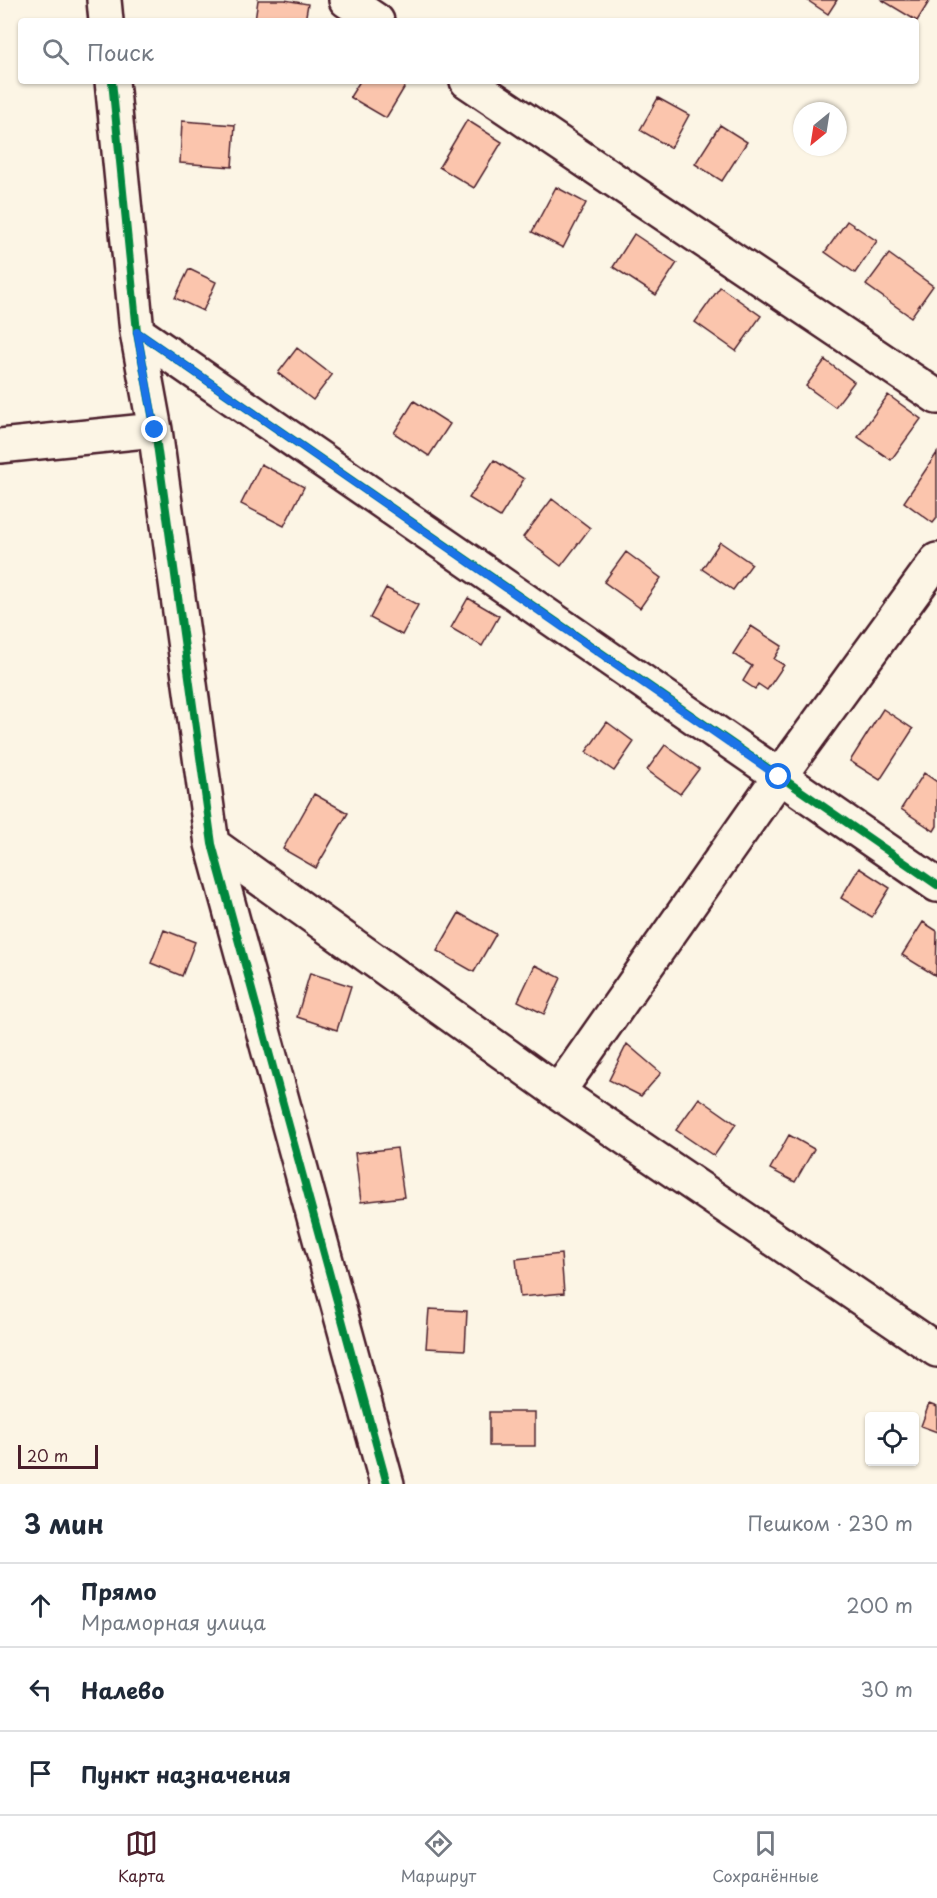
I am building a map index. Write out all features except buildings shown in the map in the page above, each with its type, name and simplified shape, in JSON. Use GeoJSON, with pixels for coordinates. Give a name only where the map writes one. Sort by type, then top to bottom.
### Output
{"type":"FeatureCollection","features":[{"type":"Feature","properties":{"kind":"street"},"geometry":{"type":"LineString","coordinates":[[104,0],[106,18]]}},
{"type":"Feature","properties":{"kind":"street"},"geometry":{"type":"LineString","coordinates":[[346,0],[373,18]]}},
{"type":"Feature","properties":{"kind":"street"},"geometry":{"type":"LineString","coordinates":[[112,84],[137,332],[155,430],[212,844],[387,1484]]}},
{"type":"Feature","properties":{"kind":"street"},"geometry":{"type":"LineString","coordinates":[[471,84],[937,397]]}},
{"type":"Feature","properties":{"kind":"street"},"geometry":{"type":"LineString","coordinates":[[137,332],[937,885]]}},
{"type":"Feature","properties":{"kind":"street"},"geometry":{"type":"LineString","coordinates":[[0,446],[155,430]]}},
{"type":"Feature","properties":{"kind":"street"},"geometry":{"type":"LineString","coordinates":[[558,1092],[779,777],[937,560]]}},
{"type":"Feature","properties":{"kind":"street"},"geometry":{"type":"LineString","coordinates":[[212,844],[558,1092],[937,1350]]}},
{"type":"Feature","properties":{"kind":"cycle path"},"geometry":{"type":"LineString","coordinates":[[112,84],[137,332],[155,430],[212,844],[387,1484]]}},
{"type":"Feature","properties":{"kind":"cycle path"},"geometry":{"type":"LineString","coordinates":[[137,332],[937,885]]}},
{"type":"Feature","properties":{"kind":"route"},"geometry":{"type":"LineString","coordinates":[[155,430],[137,332],[779,777]]}}]}
